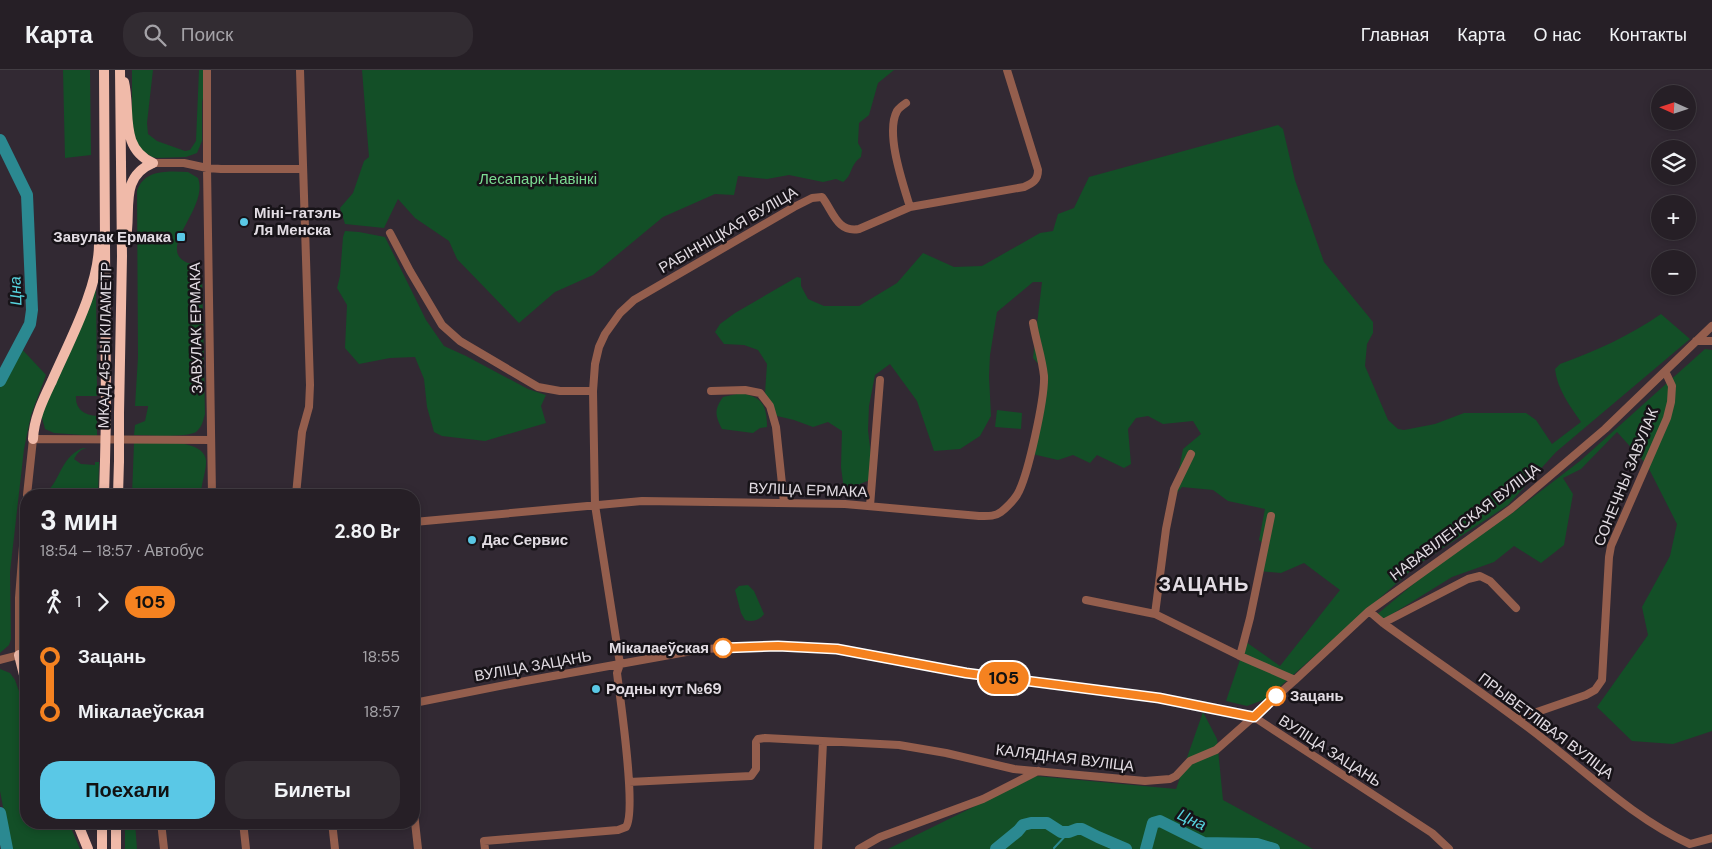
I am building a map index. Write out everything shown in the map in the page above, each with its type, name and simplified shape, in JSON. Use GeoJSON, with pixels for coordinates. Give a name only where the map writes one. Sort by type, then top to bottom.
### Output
{"type":"FeatureCollection","features":[{"type":"Feature","properties":{"kind":"highway","name":"МКАД, 45-Ы КІЛАМЕТР"},"geometry":{"type":"LineString","coordinates":[[104,70],[106,414],[104,489]]}},
{"type":"Feature","properties":{"kind":"highway","name":"МКАД, 45-Ы КІЛАМЕТР"},"geometry":{"type":"LineString","coordinates":[[118,489],[122,256],[121,70]]}},
{"type":"Feature","properties":{"kind":"highway"},"geometry":{"type":"LineString","coordinates":[[121,70],[127,97],[128,128],[131,144],[143,158],[153,163]]}},
{"type":"Feature","properties":{"kind":"highway"},"geometry":{"type":"LineString","coordinates":[[122,256],[128,231],[128,194],[130,185],[141,169],[153,163]]}},
{"type":"Feature","properties":{"kind":"highway"},"geometry":{"type":"LineString","coordinates":[[33,439],[34,428],[42,402],[89,295],[95,275],[98,257],[98,220],[105,192]]}},
{"type":"Feature","properties":{"kind":"highway"},"geometry":{"type":"LineString","coordinates":[[19,655],[20,659]]}},
{"type":"Feature","properties":{"kind":"highway"},"geometry":{"type":"LineString","coordinates":[[80,829],[88,849]]}},
{"type":"Feature","properties":{"kind":"highway"},"geometry":{"type":"LineString","coordinates":[[102,829],[102,849]]}},
{"type":"Feature","properties":{"kind":"highway"},"geometry":{"type":"LineString","coordinates":[[116,829],[116,849]]}},
{"type":"Feature","properties":{"kind":"street","name":"ЗАВУЛАК ЕРМАКА"},"geometry":{"type":"LineString","coordinates":[[207,70],[212,489]]}},
{"type":"Feature","properties":{"kind":"street"},"geometry":{"type":"LineString","coordinates":[[297,489],[302,432],[309,407],[310,385],[300,70]]}},
{"type":"Feature","properties":{"kind":"street","name":"РАБІННІЦКАЯ ВУЛІЦА"},"geometry":{"type":"LineString","coordinates":[[485,849],[484,841],[618,830],[624,828],[630,819],[629,782],[617,672],[620,664],[595,506],[593,391],[595,364],[599,347],[612,323],[634,300],[812,198],[822,197],[841,226],[851,231],[910,208],[1024,187],[1035,181],[1038,176],[1038,170],[1007,70]]}},
{"type":"Feature","properties":{"kind":"street"},"geometry":{"type":"LineString","coordinates":[[906,103],[897,110],[894,123],[894,146],[910,208]]}},
{"type":"Feature","properties":{"kind":"street"},"geometry":{"type":"LineString","coordinates":[[153,163],[184,163],[207,168],[302,169]]}},
{"type":"Feature","properties":{"kind":"street"},"geometry":{"type":"LineString","coordinates":[[390,233],[410,272],[442,325],[460,341],[538,387],[560,391],[593,391]]}},
{"type":"Feature","properties":{"kind":"street","name":"ВУЛІЦА ЕРМАКА"},"geometry":{"type":"LineString","coordinates":[[420,521],[642,501],[870,506],[995,516],[1003,511],[1016,496],[1031,453],[1043,392],[1044,376],[1035,337],[1034,323]]}},
{"type":"Feature","properties":{"kind":"street","name":"НАВАВІЛЕНСКАЯ ВУЛІЦА"},"geometry":{"type":"LineString","coordinates":[[1254,717],[1369,611],[1511,509],[1605,429],[1712,326]]}},
{"type":"Feature","properties":{"kind":"street"},"geometry":{"type":"LineString","coordinates":[[1696,341],[1712,341]]}},
{"type":"Feature","properties":{"kind":"street","name":"СОНЕЧНЫ ЗАВУЛАК"},"geometry":{"type":"LineString","coordinates":[[1517,719],[1586,695],[1595,690],[1602,680],[1611,546],[1667,418],[1672,386],[1665,371]]}},
{"type":"Feature","properties":{"kind":"street"},"geometry":{"type":"LineString","coordinates":[[870,506],[880,380]]}},
{"type":"Feature","properties":{"kind":"street"},"geometry":{"type":"LineString","coordinates":[[710,391],[746,390],[760,393],[770,406],[776,427],[784,503]]}},
{"type":"Feature","properties":{"kind":"street"},"geometry":{"type":"LineString","coordinates":[[29,489],[33,439],[211,440]]}},
{"type":"Feature","properties":{"kind":"street"},"geometry":{"type":"LineString","coordinates":[[1155,614],[1166,529],[1174,489],[1191,454]]}},
{"type":"Feature","properties":{"kind":"street"},"geometry":{"type":"LineString","coordinates":[[1240,656],[1250,618],[1271,516]]}},
{"type":"Feature","properties":{"kind":"street"},"geometry":{"type":"LineString","coordinates":[[0,660],[19,655],[18,598],[20,575]]}},
{"type":"Feature","properties":{"kind":"street"},"geometry":{"type":"LineString","coordinates":[[1383,624],[1468,579],[1480,576],[1490,581],[1516,608]]}},
{"type":"Feature","properties":{"kind":"street"},"geometry":{"type":"LineString","coordinates":[[1086,600],[1155,614],[1240,656],[1295,680]]}},
{"type":"Feature","properties":{"kind":"street","name":"ПРЫВЕТЛІВАЯ ВУЛІЦА"},"geometry":{"type":"LineString","coordinates":[[1369,611],[1383,624],[1517,719],[1617,799],[1669,834],[1692,847],[1712,838]]}},
{"type":"Feature","properties":{"kind":"street","name":"ВУЛІЦА ЗАЦАНЬ"},"geometry":{"type":"LineString","coordinates":[[420,702],[703,649],[778,646],[837,649],[966,673],[1159,698],[1254,717],[1432,833],[1449,849]]}},
{"type":"Feature","properties":{"kind":"street","name":"КАЛЯДНАЯ ВУЛІЦА"},"geometry":{"type":"LineString","coordinates":[[629,782],[751,776],[756,769],[756,744],[758,739],[765,738],[898,745],[946,753],[999,766],[1038,771],[1145,781],[1170,779],[1176,776],[1190,761],[1216,750],[1254,717]]}},
{"type":"Feature","properties":{"kind":"street"},"geometry":{"type":"LineString","coordinates":[[818,849],[824,742]]}},
{"type":"Feature","properties":{"kind":"street"},"geometry":{"type":"LineString","coordinates":[[860,849],[880,837],[983,799],[1038,771]]}},
{"type":"Feature","properties":{"kind":"street"},"geometry":{"type":"LineString","coordinates":[[162,829],[164,849]]}},
{"type":"Feature","properties":{"kind":"street"},"geometry":{"type":"LineString","coordinates":[[244,829],[246,849]]}},
{"type":"Feature","properties":{"kind":"street"},"geometry":{"type":"LineString","coordinates":[[333,829],[335,849]]}},
{"type":"Feature","properties":{"kind":"street"},"geometry":{"type":"LineString","coordinates":[[416,829],[418,849]]}},
{"type":"Feature","properties":{"kind":"green space"},"geometry":{"type":"Polygon","coordinates":[[[63,70],[90,70],[91,155],[65,158],[63,70]]]}},
{"type":"Feature","properties":{"kind":"green space"},"geometry":{"type":"Polygon","coordinates":[[[132,70],[153,70],[147,123],[148,134],[157,141],[185,151],[190,150],[196,141],[199,70],[204,70],[202,141],[197,153],[186,157],[157,158],[138,148],[132,136],[132,70]]]}},
{"type":"Feature","properties":{"kind":"green space","name":"Лесапарк Навінкі"},"geometry":{"type":"Polygon","coordinates":[[[362,70],[894,70],[878,83],[869,115],[859,123],[858,143],[862,150],[861,157],[843,182],[836,179],[823,182],[789,175],[767,179],[738,176],[734,195],[715,194],[663,217],[593,275],[555,292],[519,323],[457,259],[449,241],[415,218],[398,199],[384,228],[345,224],[340,208],[353,193],[364,161],[369,157],[362,70]]]}},
{"type":"Feature","properties":{"kind":"green space"},"geometry":{"type":"Polygon","coordinates":[[[1278,125],[1283,129],[1295,180],[1324,262],[1373,322],[1373,333],[1367,344],[1365,366],[1388,420],[1398,429],[1404,430],[1435,424],[1464,413],[1526,413],[1536,420],[1552,444],[1581,422],[1558,383],[1555,369],[1560,364],[1612,342],[1661,314],[1690,339],[1556,452],[1508,505],[1416,566],[1266,699],[1247,706],[1226,701],[1246,642],[1280,666],[1340,590],[1304,563],[1281,573],[1259,571],[1265,545],[1259,540],[1265,509],[1228,501],[1213,490],[1182,487],[1174,496],[1183,449],[1201,434],[1193,421],[1163,424],[1148,416],[1136,418],[1128,429],[1131,464],[1124,468],[1097,455],[1090,463],[1073,455],[1058,460],[1028,453],[1046,399],[1047,373],[1033,358],[1042,282],[1033,282],[997,312],[990,355],[991,416],[980,436],[960,449],[934,451],[917,401],[890,364],[875,375],[869,406],[870,480],[844,490],[841,467],[842,431],[828,422],[813,427],[777,416],[765,393],[767,364],[758,350],[744,345],[724,344],[715,332],[720,324],[735,313],[797,277],[801,278],[801,286],[808,299],[824,306],[859,306],[897,283],[923,253],[954,267],[982,266],[1040,233],[1053,231],[1058,214],[1074,208],[1089,177],[1278,125]]]}},
{"type":"Feature","properties":{"kind":"green space"},"geometry":{"type":"Polygon","coordinates":[[[173,171],[188,172],[198,178],[200,189],[197,201],[177,246],[178,254],[184,261],[199,266],[202,271],[205,414],[200,428],[191,434],[175,436],[134,435],[135,425],[145,421],[148,407],[135,406],[138,357],[137,191],[140,184],[151,175],[173,171]]]}},
{"type":"Feature","properties":{"kind":"green space"},"geometry":{"type":"Polygon","coordinates":[[[345,231],[385,237],[426,320],[444,346],[528,389],[546,395],[541,406],[546,423],[485,441],[442,436],[434,432],[427,407],[424,379],[415,357],[390,358],[359,364],[345,348],[347,305],[337,288],[345,231]]]}},
{"type":"Feature","properties":{"kind":"green space"},"geometry":{"type":"Polygon","coordinates":[[[96,287],[97,396],[76,396],[76,401],[84,413],[97,416],[97,436],[54,433],[45,429],[41,414],[96,287]]]}},
{"type":"Feature","properties":{"kind":"green space"},"geometry":{"type":"Polygon","coordinates":[[[19,346],[46,375],[31,415],[24,449],[10,572],[11,639],[9,645],[0,653],[0,381],[19,346]]]}},
{"type":"Feature","properties":{"kind":"green space"},"geometry":{"type":"Polygon","coordinates":[[[1705,349],[1712,350],[1712,731],[1673,744],[1632,741],[1597,707],[1648,635],[1642,607],[1670,556],[1677,524],[1647,465],[1617,432],[1581,469],[1563,478],[1573,494],[1564,545],[1541,563],[1514,546],[1494,562],[1452,577],[1381,621],[1375,616],[1423,576],[1515,511],[1580,461],[1705,349]]]}},
{"type":"Feature","properties":{"kind":"green space"},"geometry":{"type":"Polygon","coordinates":[[[741,393],[754,397],[762,403],[766,413],[767,427],[760,428],[753,433],[722,429],[716,413],[720,402],[723,397],[741,393]]]}},
{"type":"Feature","properties":{"kind":"green space"},"geometry":{"type":"Polygon","coordinates":[[[997,410],[1022,413],[1021,429],[995,427],[997,410]]]}},
{"type":"Feature","properties":{"kind":"green space"},"geometry":{"type":"Polygon","coordinates":[[[134,443],[175,443],[196,448],[203,453],[206,464],[202,489],[132,489],[134,443]]]}},
{"type":"Feature","properties":{"kind":"green space"},"geometry":{"type":"Polygon","coordinates":[[[87,448],[81,451],[74,459],[81,464],[95,465],[95,462],[99,462],[98,489],[50,489],[64,465],[75,452],[87,448]]]}},
{"type":"Feature","properties":{"kind":"green space"},"geometry":{"type":"Polygon","coordinates":[[[748,585],[754,591],[764,614],[758,620],[745,620],[741,613],[735,590],[739,586],[748,585]]]}},
{"type":"Feature","properties":{"kind":"green space"},"geometry":{"type":"Polygon","coordinates":[[[0,669],[10,673],[15,680],[20,694],[20,829],[72,829],[80,849],[11,849],[0,791],[0,669]]]}},
{"type":"Feature","properties":{"kind":"green space"},"geometry":{"type":"Polygon","coordinates":[[[1203,712],[1217,739],[1223,800],[1313,849],[888,849],[1036,776],[1176,789],[1203,712]]]}},
{"type":"Feature","properties":{"kind":"green space"},"geometry":{"type":"Polygon","coordinates":[[[125,829],[135,829],[137,849],[125,849],[125,829]]]}},
{"type":"Feature","properties":{"kind":"waterway","name":"Цна"},"geometry":{"type":"LineString","coordinates":[[0,140],[27,195],[32,310],[30,324],[0,381]]}},
{"type":"Feature","properties":{"kind":"waterway","name":"Цна"},"geometry":{"type":"LineString","coordinates":[[0,813],[7,849]]}},
{"type":"Feature","properties":{"kind":"waterway","name":"Цна"},"geometry":{"type":"LineString","coordinates":[[1146,849],[1153,823],[1160,821],[1204,843],[1257,844],[1274,849]]}},
{"type":"Feature","properties":{"kind":"waterway","name":"Цна"},"geometry":{"type":"LineString","coordinates":[[996,849],[1023,825],[1031,823],[1047,823],[1061,832],[1082,829],[1126,849]]}},
{"type":"Feature","properties":{"kind":"waterway"},"geometry":{"type":"LineString","coordinates":[[1054,848],[1069,832]]}},
{"type":"Feature","properties":{"kind":"bus line","name":"105"},"geometry":{"type":"LineString","coordinates":[[723,648],[778,646],[837,649],[966,673],[1159,698],[1254,717],[1276,696]]}},
{"type":"Feature","properties":{"kind":"place","name":"Міні-гатэль Ля Менска"},"geometry":{"type":"Point","coordinates":[244,222]}},
{"type":"Feature","properties":{"kind":"place","name":"Завулак Ермака"},"geometry":{"type":"Point","coordinates":[181,237]}},
{"type":"Feature","properties":{"kind":"place","name":"Дас Сервис"},"geometry":{"type":"Point","coordinates":[472,540]}},
{"type":"Feature","properties":{"kind":"place","name":"Мікалаеўская"},"geometry":{"type":"Point","coordinates":[723,648]}},
{"type":"Feature","properties":{"kind":"place","name":"Родны кут №69"},"geometry":{"type":"Point","coordinates":[596,689]}},
{"type":"Feature","properties":{"kind":"place","name":"Зацань"},"geometry":{"type":"Point","coordinates":[1276,696]}},
{"type":"Feature","properties":{"kind":"district","name":"ЗАЦАНЬ"},"geometry":{"type":"Point","coordinates":[1204,584]}}]}
